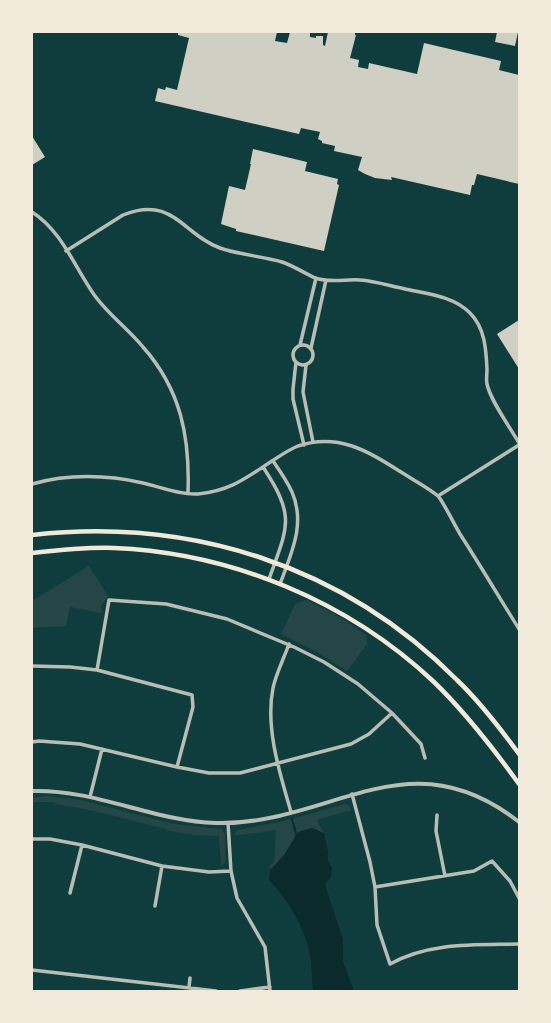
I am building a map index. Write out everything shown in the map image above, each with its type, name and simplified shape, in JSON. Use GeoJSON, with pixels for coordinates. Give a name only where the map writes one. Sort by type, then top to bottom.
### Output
{"type":"FeatureCollection","features":[{"type":"Feature","properties":{"kind":"main road"},"geometry":{"type":"LineString","coordinates":[[32,535],[84,531],[148,533],[206,542],[275,562],[317,580],[354,600],[392,625],[442,665],[472,695],[492,718],[519,754]]}},
{"type":"Feature","properties":{"kind":"main road"},"geometry":{"type":"LineString","coordinates":[[32,554],[69,549],[113,548],[167,553],[221,564],[280,584],[309,597],[347,617],[403,655],[435,683],[466,715],[519,784]]}},
{"type":"Feature","properties":{"kind":"street"},"geometry":{"type":"LineString","coordinates":[[66,251],[123,215],[137,210],[153,210],[172,216],[205,241],[220,248],[294,266],[316,278],[326,280],[361,280],[448,300],[463,307],[470,313],[483,335],[486,349],[487,384],[494,401],[519,444],[438,496]]}},
{"type":"Feature","properties":{"kind":"street"},"geometry":{"type":"LineString","coordinates":[[32,212],[48,225],[95,295],[113,317],[143,347],[159,368],[170,387],[180,413],[186,438],[188,453],[188,493]]}},
{"type":"Feature","properties":{"kind":"street"},"geometry":{"type":"LineString","coordinates":[[300,346],[316,278]]}},
{"type":"Feature","properties":{"kind":"street"},"geometry":{"type":"LineString","coordinates":[[311,348],[326,280]]}},
{"type":"Feature","properties":{"kind":"street"},"geometry":{"type":"LineString","coordinates":[[306,345],[311,348],[314,354],[311,362],[306,365],[300,365],[296,362],[293,353],[297,347],[306,345]]}},
{"type":"Feature","properties":{"kind":"street"},"geometry":{"type":"LineString","coordinates":[[296,362],[293,389],[304,445]]}},
{"type":"Feature","properties":{"kind":"street"},"geometry":{"type":"LineString","coordinates":[[306,365],[303,392],[313,442]]}},
{"type":"Feature","properties":{"kind":"street"},"geometry":{"type":"LineString","coordinates":[[32,484],[72,477],[108,477],[196,494],[223,490],[235,485],[292,449],[313,442],[341,442],[353,445],[370,452],[438,496],[519,629]]}},
{"type":"Feature","properties":{"kind":"street"},"geometry":{"type":"LineString","coordinates":[[273,461],[292,492],[297,510],[298,530],[296,539],[280,584]]}},
{"type":"Feature","properties":{"kind":"street"},"geometry":{"type":"LineString","coordinates":[[263,467],[279,492],[285,512],[286,522],[284,538],[269,580]]}},
{"type":"Feature","properties":{"kind":"street"},"geometry":{"type":"LineString","coordinates":[[97,670],[109,600],[166,604],[227,619],[289,644],[324,662],[358,684],[392,713],[421,744],[425,758]]}},
{"type":"Feature","properties":{"kind":"street"},"geometry":{"type":"LineString","coordinates":[[289,644],[273,688],[271,720],[278,764],[291,812]]}},
{"type":"Feature","properties":{"kind":"street"},"geometry":{"type":"LineString","coordinates":[[32,666],[70,667],[97,670],[192,696],[193,707],[177,767]]}},
{"type":"Feature","properties":{"kind":"street"},"geometry":{"type":"LineString","coordinates":[[32,742],[40,741],[80,744],[208,773],[240,773],[351,744],[369,734],[392,713]]}},
{"type":"Feature","properties":{"kind":"street"},"geometry":{"type":"LineString","coordinates":[[90,797],[102,749]]}},
{"type":"Feature","properties":{"kind":"street"},"geometry":{"type":"LineString","coordinates":[[32,791],[53,791],[90,797],[182,820],[228,823],[262,819],[379,788],[403,784],[429,784],[466,792],[501,809],[519,822]]}},
{"type":"Feature","properties":{"kind":"street"},"geometry":{"type":"LineString","coordinates":[[352,794],[375,887],[377,924],[390,964],[403,956],[436,947],[519,944]]}},
{"type":"Feature","properties":{"kind":"street"},"geometry":{"type":"LineString","coordinates":[[437,815],[436,831],[445,876]]}},
{"type":"Feature","properties":{"kind":"street"},"geometry":{"type":"LineString","coordinates":[[228,823],[230,871],[236,898],[265,946],[270,989],[240,991]]}},
{"type":"Feature","properties":{"kind":"street"},"geometry":{"type":"LineString","coordinates":[[32,839],[50,839],[82,845],[162,866],[209,872],[230,871]]}},
{"type":"Feature","properties":{"kind":"street"},"geometry":{"type":"LineString","coordinates":[[70,893],[82,845]]}},
{"type":"Feature","properties":{"kind":"street"},"geometry":{"type":"LineString","coordinates":[[375,887],[474,871],[492,861],[510,881],[519,898]]}},
{"type":"Feature","properties":{"kind":"street"},"geometry":{"type":"LineString","coordinates":[[155,906],[162,866]]}},
{"type":"Feature","properties":{"kind":"street"},"geometry":{"type":"LineString","coordinates":[[32,970],[216,991]]}},
{"type":"Feature","properties":{"kind":"street"},"geometry":{"type":"LineString","coordinates":[[189,987],[190,978]]}},
{"type":"Feature","properties":{"kind":"shaded area"},"geometry":{"type":"Polygon","coordinates":[[[89,566],[108,596],[101,606],[102,613],[70,607],[66,626],[32,628],[32,601],[89,566]]]}},
{"type":"Feature","properties":{"kind":"shaded area"},"geometry":{"type":"Polygon","coordinates":[[[306,600],[342,618],[366,635],[367,644],[347,671],[317,652],[281,634],[295,604],[306,600]]]}},
{"type":"Feature","properties":{"kind":"shaded area"},"geometry":{"type":"Polygon","coordinates":[[[46,796],[81,800],[174,824],[221,829],[225,834],[225,863],[221,866],[219,836],[194,835],[166,830],[97,812],[55,804],[55,802],[32,802],[32,798],[46,796]]]}},
{"type":"Feature","properties":{"kind":"shaded area"},"geometry":{"type":"Polygon","coordinates":[[[346,804],[351,810],[317,821],[324,833],[328,851],[328,861],[332,867],[331,877],[325,884],[343,939],[343,961],[354,991],[313,991],[311,963],[302,929],[287,903],[269,880],[270,865],[274,862],[276,830],[234,836],[237,830],[280,822],[346,804]]]}},
{"type":"Feature","properties":{"kind":"shaded area"},"geometry":{"type":"Polygon","coordinates":[[[312,828],[324,833],[328,851],[328,861],[332,867],[331,877],[325,884],[343,939],[343,961],[354,991],[313,991],[311,963],[302,929],[287,903],[269,880],[270,870],[284,855],[298,832],[312,828]]]}},
{"type":"Feature","properties":{"kind":"building"},"geometry":{"type":"Polygon","coordinates":[[[175,32],[277,32],[275,41],[287,43],[290,32],[310,32],[310,37],[316,38],[316,36],[323,36],[323,45],[325,46],[328,32],[355,32],[356,35],[350,58],[359,60],[358,67],[368,69],[369,63],[417,74],[424,43],[501,61],[499,70],[519,75],[519,184],[477,174],[474,185],[472,185],[470,195],[391,177],[392,180],[375,178],[358,170],[362,157],[334,151],[335,146],[322,143],[322,141],[318,139],[320,132],[301,128],[299,134],[155,101],[158,88],[165,90],[166,87],[177,90],[189,38],[178,35],[178,33],[175,32]]]}},
{"type":"Feature","properties":{"kind":"building"},"geometry":{"type":"Polygon","coordinates":[[[497,32],[518,32],[515,46],[495,42],[497,32]]]}},
{"type":"Feature","properties":{"kind":"building"},"geometry":{"type":"Polygon","coordinates":[[[32,136],[45,157],[32,165],[32,136]]]}},
{"type":"Feature","properties":{"kind":"building"},"geometry":{"type":"Polygon","coordinates":[[[253,149],[307,162],[305,171],[338,179],[337,184],[339,185],[324,251],[236,231],[236,229],[221,224],[229,186],[245,190],[253,149]]]}},
{"type":"Feature","properties":{"kind":"building"},"geometry":{"type":"Polygon","coordinates":[[[519,320],[519,369],[497,334],[519,320]]]}},
{"type":"Feature","properties":{"kind":"waterway"},"geometry":{"type":"LineString","coordinates":[[292,819],[297,837]]}}]}
